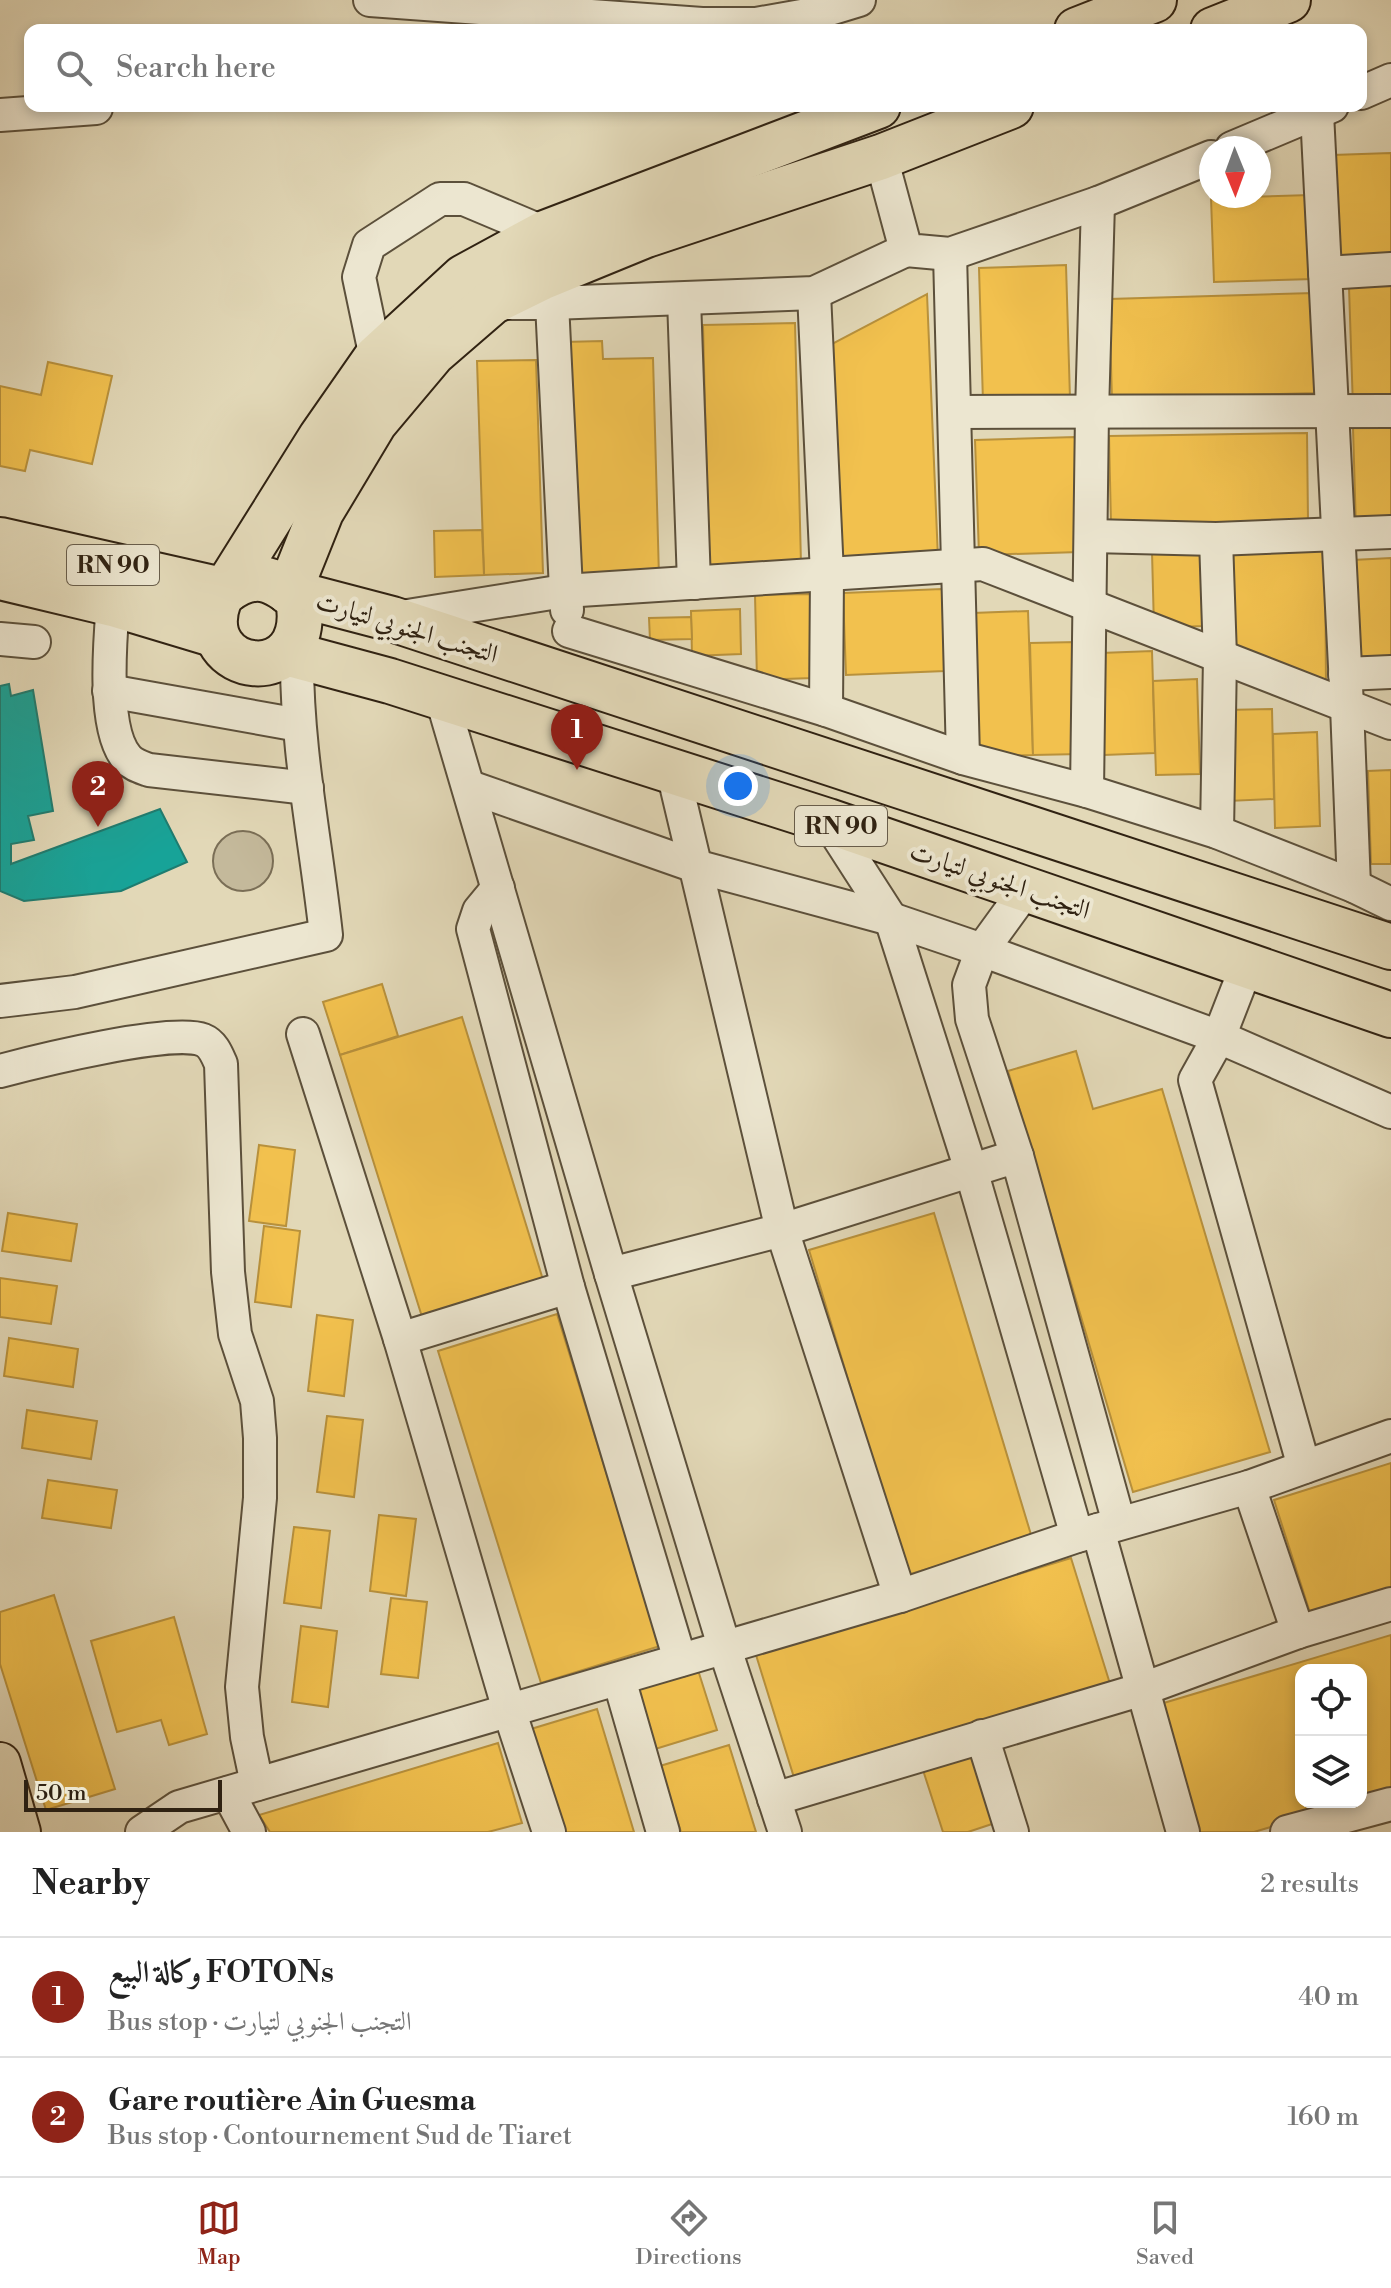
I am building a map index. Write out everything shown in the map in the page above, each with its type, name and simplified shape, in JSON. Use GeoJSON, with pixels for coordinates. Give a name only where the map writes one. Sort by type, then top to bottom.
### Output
{"type":"FeatureCollection","features":[{"type":"Feature","properties":{"kind":"highway"},"geometry":{"type":"LineString","coordinates":[[1092,24],[1154,0]]}},
{"type":"Feature","properties":{"kind":"highway"},"geometry":{"type":"LineString","coordinates":[[1228,24],[1288,0]]}},
{"type":"Feature","properties":{"kind":"highway"},"geometry":{"type":"LineString","coordinates":[[226,591],[251,578],[265,579],[278,583],[298,599],[300,630],[292,654],[274,661],[246,663],[234,657],[216,635],[215,611],[226,591],[321,437],[376,358],[464,277],[545,233],[862,112]]}},
{"type":"Feature","properties":{"kind":"highway"},"geometry":{"type":"LineString","coordinates":[[289,592],[321,512],[375,422],[433,353],[492,302],[541,278],[646,235],[881,157],[996,112]]}},
{"type":"Feature","properties":{"kind":"highway","name":"RN 90"},"geometry":{"type":"LineString","coordinates":[[0,540],[226,591]]}},
{"type":"Feature","properties":{"kind":"highway","name":"RN 90"},"geometry":{"type":"LineString","coordinates":[[0,577],[113,604],[216,635]]}},
{"type":"Feature","properties":{"kind":"highway","name":"التجنب الجنوبي لتيارت"},"geometry":{"type":"LineString","coordinates":[[289,592],[392,619],[1391,947]]}},
{"type":"Feature","properties":{"kind":"highway","name":"التجنب الجنوبي لتيارت"},"geometry":{"type":"LineString","coordinates":[[292,654],[390,681],[828,821],[1391,1015]]}},
{"type":"Feature","properties":{"kind":"main road"},"geometry":{"type":"LineString","coordinates":[[0,1763],[20,1832]]}},
{"type":"Feature","properties":{"kind":"street"},"geometry":{"type":"LineString","coordinates":[[370,0],[699,12],[756,24],[813,14],[859,0]]}},
{"type":"Feature","properties":{"kind":"street"},"geometry":{"type":"LineString","coordinates":[[1367,90],[1391,80]]}},
{"type":"Feature","properties":{"kind":"street"},"geometry":{"type":"LineString","coordinates":[[0,115],[41,112]]}},
{"type":"Feature","properties":{"kind":"street"},"geometry":{"type":"LineString","coordinates":[[1260,136],[1317,112]]}},
{"type":"Feature","properties":{"kind":"street"},"geometry":{"type":"LineString","coordinates":[[1324,112],[1325,273],[1354,886]]}},
{"type":"Feature","properties":{"kind":"street"},"geometry":{"type":"LineString","coordinates":[[881,157],[906,250]]}},
{"type":"Feature","properties":{"kind":"street"},"geometry":{"type":"LineString","coordinates":[[492,302],[552,303],[814,293],[906,250],[950,254],[1098,203],[1199,162]]}},
{"type":"Feature","properties":{"kind":"street"},"geometry":{"type":"LineString","coordinates":[[376,358],[359,277],[369,245],[440,199],[464,199],[545,233]]}},
{"type":"Feature","properties":{"kind":"street"},"geometry":{"type":"LineString","coordinates":[[1087,791],[1098,203]]}},
{"type":"Feature","properties":{"kind":"street"},"geometry":{"type":"LineString","coordinates":[[950,254],[963,758]]}},
{"type":"Feature","properties":{"kind":"street"},"geometry":{"type":"LineString","coordinates":[[1325,273],[1391,269]]}},
{"type":"Feature","properties":{"kind":"street"},"geometry":{"type":"LineString","coordinates":[[814,293],[827,574],[826,710]]}},
{"type":"Feature","properties":{"kind":"street"},"geometry":{"type":"LineString","coordinates":[[684,299],[694,583]]}},
{"type":"Feature","properties":{"kind":"street"},"geometry":{"type":"LineString","coordinates":[[552,303],[564,591],[569,631],[559,676]]}},
{"type":"Feature","properties":{"kind":"street"},"geometry":{"type":"LineString","coordinates":[[955,412],[1391,411]]}},
{"type":"Feature","properties":{"kind":"street"},"geometry":{"type":"LineString","coordinates":[[1091,536],[1216,539],[1391,532]]}},
{"type":"Feature","properties":{"kind":"street"},"geometry":{"type":"LineString","coordinates":[[1216,539],[1220,657],[1217,832]]}},
{"type":"Feature","properties":{"kind":"street"},"geometry":{"type":"LineString","coordinates":[[392,619],[564,591],[983,564],[1391,723]]}},
{"type":"Feature","properties":{"kind":"street"},"geometry":{"type":"LineString","coordinates":[[113,604],[109,691],[124,755],[138,766],[307,788]]}},
{"type":"Feature","properties":{"kind":"street"},"geometry":{"type":"LineString","coordinates":[[569,631],[826,710],[963,758],[1087,791],[1217,832],[1354,886],[1391,904]]}},
{"type":"Feature","properties":{"kind":"street"},"geometry":{"type":"LineString","coordinates":[[0,639],[34,642]]}},
{"type":"Feature","properties":{"kind":"street"},"geometry":{"type":"LineString","coordinates":[[0,1001],[75,992],[326,935],[292,654]]}},
{"type":"Feature","properties":{"kind":"street"},"geometry":{"type":"LineString","coordinates":[[1345,674],[1391,672]]}},
{"type":"Feature","properties":{"kind":"street"},"geometry":{"type":"LineString","coordinates":[[109,691],[299,725]]}},
{"type":"Feature","properties":{"kind":"street"},"geometry":{"type":"LineString","coordinates":[[442,699],[611,1274],[724,1646],[785,1832]]}},
{"type":"Feature","properties":{"kind":"street"},"geometry":{"type":"LineString","coordinates":[[673,772],[782,1230],[900,1596]]}},
{"type":"Feature","properties":{"kind":"street"},"geometry":{"type":"LineString","coordinates":[[470,787],[695,866],[891,919],[982,950],[1219,1037],[1391,1112]]}},
{"type":"Feature","properties":{"kind":"street"},"geometry":{"type":"LineString","coordinates":[[828,821],[891,919],[971,1170],[1098,1529]]}},
{"type":"Feature","properties":{"kind":"street"},"geometry":{"type":"LineString","coordinates":[[498,888],[479,911],[473,929],[568,1287],[680,1660]]}},
{"type":"Feature","properties":{"kind":"street"},"geometry":{"type":"LineString","coordinates":[[1027,888],[982,950],[969,985],[972,1019],[1017,1156],[1098,1529],[1183,1832]]}},
{"type":"Feature","properties":{"kind":"street"},"geometry":{"type":"LineString","coordinates":[[1247,965],[1219,1037],[1195,1080],[1304,1467]]}},
{"type":"Feature","properties":{"kind":"street"},"geometry":{"type":"LineString","coordinates":[[303,1034],[400,1339],[509,1710],[549,1832]]}},
{"type":"Feature","properties":{"kind":"street"},"geometry":{"type":"LineString","coordinates":[[0,1071],[162,1038],[204,1040],[215,1050],[221,1064],[228,1272],[235,1334],[257,1401],[260,1438],[260,1498],[242,1687],[247,1737],[243,1788],[249,1832]]}},
{"type":"Feature","properties":{"kind":"street"},"geometry":{"type":"LineString","coordinates":[[611,1274],[782,1230],[1017,1156]]}},
{"type":"Feature","properties":{"kind":"street"},"geometry":{"type":"LineString","coordinates":[[400,1339],[568,1287]]}},
{"type":"Feature","properties":{"kind":"street"},"geometry":{"type":"LineString","coordinates":[[142,1832],[185,1819],[243,1788],[900,1596],[1098,1529],[1249,1487],[1391,1436]]}},
{"type":"Feature","properties":{"kind":"street"},"geometry":{"type":"LineString","coordinates":[[1249,1487],[1298,1632]]}},
{"type":"Feature","properties":{"kind":"street"},"geometry":{"type":"LineString","coordinates":[[774,1799],[1143,1689],[1298,1632],[1391,1604]]}},
{"type":"Feature","properties":{"kind":"street"},"geometry":{"type":"LineString","coordinates":[[619,1679],[663,1832]]}},
{"type":"Feature","properties":{"kind":"street"},"geometry":{"type":"LineString","coordinates":[[982,1736],[1012,1832]]}},
{"type":"Feature","properties":{"kind":"street"},"geometry":{"type":"LineString","coordinates":[[1287,1832],[1391,1804]]}},
{"type":"Feature","properties":{"kind":"shaded area"},"geometry":{"type":"Polygon","coordinates":[[[243,831],[254,833],[264,840],[271,850],[271,872],[264,882],[254,889],[243,891],[232,889],[222,882],[215,872],[213,861],[215,850],[222,840],[232,833],[243,831]]]}},
{"type":"Feature","properties":{"kind":"building: Homes"},"geometry":{"type":"Polygon","coordinates":[[[1391,153],[1391,254],[1338,256],[1333,155],[1391,153]]]}},
{"type":"Feature","properties":{"kind":"building: Homes"},"geometry":{"type":"Polygon","coordinates":[[[1310,195],[1313,279],[1214,282],[1211,208],[1271,208],[1271,196],[1310,195]]]}},
{"type":"Feature","properties":{"kind":"building: Homes"},"geometry":{"type":"Polygon","coordinates":[[[1066,265],[1070,399],[983,402],[979,268],[1066,265]]]}},
{"type":"Feature","properties":{"kind":"building: Homes"},"geometry":{"type":"Polygon","coordinates":[[[1391,286],[1391,407],[1353,408],[1349,287],[1391,286]]]}},
{"type":"Feature","properties":{"kind":"building: Homes"},"geometry":{"type":"Polygon","coordinates":[[[1313,293],[1316,393],[1112,399],[1109,299],[1313,293]]]}},
{"type":"Feature","properties":{"kind":"building: Homes"},"geometry":{"type":"Polygon","coordinates":[[[927,294],[938,559],[838,563],[828,346],[927,294]]]}},
{"type":"Feature","properties":{"kind":"building: Homes"},"geometry":{"type":"Polygon","coordinates":[[[795,323],[801,564],[709,566],[703,325],[795,323]]]}},
{"type":"Feature","properties":{"kind":"building: Homes"},"geometry":{"type":"Polygon","coordinates":[[[602,341],[603,359],[653,358],[659,577],[571,579],[564,342],[602,341]]]}},
{"type":"Feature","properties":{"kind":"building: Homes"},"geometry":{"type":"Polygon","coordinates":[[[536,360],[543,573],[484,575],[477,361],[536,360]]]}},
{"type":"Feature","properties":{"kind":"building: Homes"},"geometry":{"type":"Polygon","coordinates":[[[48,362],[112,376],[92,464],[30,450],[25,471],[0,466],[0,386],[41,395],[48,362]]]}},
{"type":"Feature","properties":{"kind":"building: Homes"},"geometry":{"type":"Polygon","coordinates":[[[1391,427],[1391,528],[1356,529],[1353,428],[1391,427]]]}},
{"type":"Feature","properties":{"kind":"building: Homes"},"geometry":{"type":"Polygon","coordinates":[[[1307,433],[1308,521],[1111,524],[1109,436],[1307,433]]]}},
{"type":"Feature","properties":{"kind":"building: Homes"},"geometry":{"type":"Polygon","coordinates":[[[1075,437],[1079,552],[979,555],[975,440],[1075,437]]]}},
{"type":"Feature","properties":{"kind":"building: Homes"},"geometry":{"type":"Polygon","coordinates":[[[482,530],[484,575],[435,577],[434,531],[482,530]]]}},
{"type":"Feature","properties":{"kind":"building: Homes"},"geometry":{"type":"Polygon","coordinates":[[[1225,544],[1325,547],[1326,687],[1229,648],[1225,544]]]}},
{"type":"Feature","properties":{"kind":"building: Homes"},"geometry":{"type":"Polygon","coordinates":[[[1201,551],[1203,626],[1154,628],[1152,552],[1201,551]]]}},
{"type":"Feature","properties":{"kind":"building: Homes"},"geometry":{"type":"Polygon","coordinates":[[[1391,558],[1391,666],[1356,667],[1353,560],[1391,558]]]}},
{"type":"Feature","properties":{"kind":"building: Homes"},"geometry":{"type":"Polygon","coordinates":[[[942,589],[945,671],[846,675],[843,593],[942,589]]]}},
{"type":"Feature","properties":{"kind":"building: Homes"},"geometry":{"type":"Polygon","coordinates":[[[810,594],[813,678],[757,680],[755,595],[810,594]]]}},
{"type":"Feature","properties":{"kind":"building: Homes"},"geometry":{"type":"Polygon","coordinates":[[[740,609],[741,654],[692,656],[691,611],[740,609]]]}},
{"type":"Feature","properties":{"kind":"building: Homes"},"geometry":{"type":"Polygon","coordinates":[[[1028,611],[1033,755],[977,757],[973,613],[1028,611]]]}},
{"type":"Feature","properties":{"kind":"building: Homes"},"geometry":{"type":"Polygon","coordinates":[[[691,617],[692,639],[650,640],[649,618],[691,617]]]}},
{"type":"Feature","properties":{"kind":"building: Homes"},"geometry":{"type":"Polygon","coordinates":[[[1077,642],[1081,754],[1033,755],[1030,643],[1077,642]]]}},
{"type":"Feature","properties":{"kind":"building: Homes"},"geometry":{"type":"Polygon","coordinates":[[[1152,651],[1155,753],[1104,755],[1101,653],[1152,651]]]}},
{"type":"Feature","properties":{"kind":"building: Homes"},"geometry":{"type":"Polygon","coordinates":[[[1197,679],[1200,774],[1156,775],[1153,681],[1197,679]]]}},
{"type":"Feature","properties":{"kind":"building: Homes"},"geometry":{"type":"Polygon","coordinates":[[[1272,709],[1274,799],[1228,801],[1225,710],[1272,709]]]}},
{"type":"Feature","properties":{"kind":"building: Homes"},"geometry":{"type":"Polygon","coordinates":[[[1317,732],[1320,826],[1275,828],[1273,734],[1317,732]]]}},
{"type":"Feature","properties":{"kind":"building: Homes"},"geometry":{"type":"Polygon","coordinates":[[[1391,770],[1391,864],[1371,864],[1368,771],[1391,770]]]}},
{"type":"Feature","properties":{"kind":"building: Homes"},"geometry":{"type":"Polygon","coordinates":[[[382,984],[398,1036],[340,1055],[323,1002],[382,984]]]}},
{"type":"Feature","properties":{"kind":"building: Homes"},"geometry":{"type":"Polygon","coordinates":[[[462,1017],[544,1283],[423,1320],[340,1055],[462,1017]]]}},
{"type":"Feature","properties":{"kind":"building: Homes"},"geometry":{"type":"Polygon","coordinates":[[[1076,1051],[1093,1109],[1162,1089],[1270,1452],[1133,1492],[1008,1071],[1076,1051]]]}},
{"type":"Feature","properties":{"kind":"building: Homes"},"geometry":{"type":"Polygon","coordinates":[[[259,1145],[295,1150],[286,1226],[249,1221],[259,1145]]]}},
{"type":"Feature","properties":{"kind":"building: Homes"},"geometry":{"type":"Polygon","coordinates":[[[8,1213],[77,1224],[71,1261],[2,1251],[8,1213]]]}},
{"type":"Feature","properties":{"kind":"building: Homes"},"geometry":{"type":"Polygon","coordinates":[[[934,1213],[1032,1538],[907,1575],[809,1250],[934,1213]]]}},
{"type":"Feature","properties":{"kind":"building: Homes"},"geometry":{"type":"Polygon","coordinates":[[[264,1226],[300,1231],[291,1307],[255,1302],[264,1226]]]}},
{"type":"Feature","properties":{"kind":"building: Homes"},"geometry":{"type":"Polygon","coordinates":[[[0,1278],[57,1286],[51,1324],[0,1317],[0,1278]]]}},
{"type":"Feature","properties":{"kind":"building: Homes"},"geometry":{"type":"Polygon","coordinates":[[[557,1314],[660,1646],[541,1683],[438,1351],[557,1314]]]}},
{"type":"Feature","properties":{"kind":"building: Homes"},"geometry":{"type":"Polygon","coordinates":[[[317,1315],[353,1320],[344,1396],[308,1391],[317,1315]]]}},
{"type":"Feature","properties":{"kind":"building: Homes"},"geometry":{"type":"Polygon","coordinates":[[[9,1338],[78,1349],[73,1387],[4,1376],[9,1338]]]}},
{"type":"Feature","properties":{"kind":"building: Homes"},"geometry":{"type":"Polygon","coordinates":[[[27,1410],[97,1421],[91,1459],[22,1448],[27,1410]]]}},
{"type":"Feature","properties":{"kind":"building: Homes"},"geometry":{"type":"Polygon","coordinates":[[[327,1416],[363,1420],[354,1497],[317,1492],[327,1416]]]}},
{"type":"Feature","properties":{"kind":"building: Homes"},"geometry":{"type":"Polygon","coordinates":[[[1391,1463],[1391,1597],[1313,1622],[1274,1500],[1391,1463]]]}},
{"type":"Feature","properties":{"kind":"building: Homes"},"geometry":{"type":"Polygon","coordinates":[[[48,1480],[117,1490],[111,1528],[42,1518],[48,1480]]]}},
{"type":"Feature","properties":{"kind":"building: Homes"},"geometry":{"type":"Polygon","coordinates":[[[379,1515],[416,1519],[406,1596],[370,1591],[379,1515]]]}},
{"type":"Feature","properties":{"kind":"building: Homes"},"geometry":{"type":"Polygon","coordinates":[[[294,1527],[330,1531],[321,1608],[284,1603],[294,1527]]]}},
{"type":"Feature","properties":{"kind":"building: Homes"},"geometry":{"type":"Polygon","coordinates":[[[1071,1558],[1111,1687],[796,1784],[756,1655],[1071,1558]]]}},
{"type":"Feature","properties":{"kind":"building: Homes"},"geometry":{"type":"Polygon","coordinates":[[[54,1595],[115,1789],[46,1810],[0,1664],[0,1612],[54,1595]]]}},
{"type":"Feature","properties":{"kind":"building: Homes"},"geometry":{"type":"Polygon","coordinates":[[[391,1598],[427,1602],[418,1678],[381,1674],[391,1598]]]}},
{"type":"Feature","properties":{"kind":"building: Homes"},"geometry":{"type":"Polygon","coordinates":[[[174,1617],[207,1734],[169,1745],[161,1720],[117,1732],[91,1641],[174,1617]]]}},
{"type":"Feature","properties":{"kind":"building: Homes"},"geometry":{"type":"Polygon","coordinates":[[[301,1626],[337,1631],[328,1707],[292,1702],[301,1626]]]}},
{"type":"Feature","properties":{"kind":"building: Homes"},"geometry":{"type":"Polygon","coordinates":[[[1391,1635],[1391,1791],[1367,1798],[1367,1664],[1295,1664],[1295,1808],[1335,1808],[1254,1832],[1195,1832],[1157,1705],[1391,1635]]]}},
{"type":"Feature","properties":{"kind":"building: Homes"},"geometry":{"type":"Polygon","coordinates":[[[698,1670],[717,1730],[652,1750],[633,1690],[698,1670]]]}},
{"type":"Feature","properties":{"kind":"building: Homes"},"geometry":{"type":"Polygon","coordinates":[[[597,1709],[634,1832],[562,1832],[531,1729],[597,1709]]]}},
{"type":"Feature","properties":{"kind":"building: Homes"},"geometry":{"type":"Polygon","coordinates":[[[498,1743],[522,1823],[488,1832],[270,1832],[259,1815],[498,1743]]]}},
{"type":"Feature","properties":{"kind":"building: Homes"},"geometry":{"type":"Polygon","coordinates":[[[729,1745],[756,1832],[681,1832],[660,1766],[729,1745]]]}},
{"type":"Feature","properties":{"kind":"building: Homes"},"geometry":{"type":"Polygon","coordinates":[[[979,1749],[1001,1821],[968,1832],[943,1832],[922,1767],[979,1749]]]}},
{"type":"Feature","properties":{"kind":"building: Public"},"geometry":{"type":"Polygon","coordinates":[[[9,684],[11,696],[33,690],[53,811],[28,816],[34,840],[11,844],[11,864],[160,809],[187,862],[121,891],[24,901],[0,891],[0,686],[9,684]]]}},
{"type":"Feature","properties":{"kind":"place","name":"وكالة البيع FOTONs"},"geometry":{"type":"Point","coordinates":[577,770]}},
{"type":"Feature","properties":{"kind":"place","name":"Gare routière Ain Guesma"},"geometry":{"type":"Point","coordinates":[98,827]}}]}
